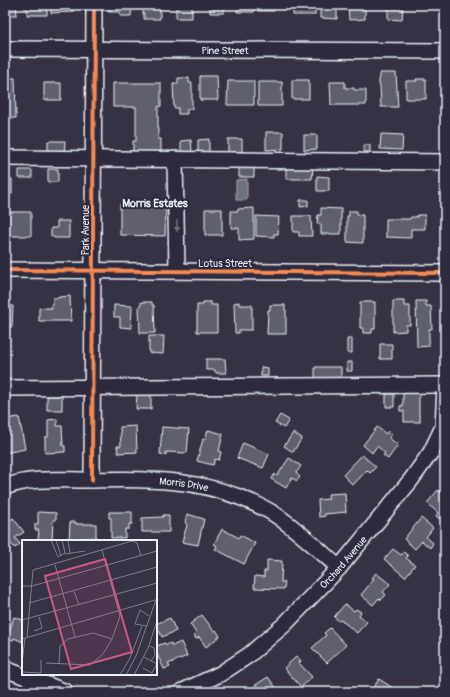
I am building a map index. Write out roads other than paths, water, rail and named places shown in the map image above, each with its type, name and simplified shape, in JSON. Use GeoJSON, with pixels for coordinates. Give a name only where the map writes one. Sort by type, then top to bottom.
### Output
{"type":"FeatureCollection","features":[{"type":"Feature","properties":{"kind":"street","name":"Park Avenue"},"geometry":{"type":"LineString","coordinates":[[92,480],[94,5]]}},
{"type":"Feature","properties":{"kind":"street","name":"Pine Street"},"geometry":{"type":"LineString","coordinates":[[5,48],[94,50],[445,51]]}},
{"type":"Feature","properties":{"kind":"street"},"geometry":{"type":"LineString","coordinates":[[5,158],[445,162]]}},
{"type":"Feature","properties":{"kind":"street"},"geometry":{"type":"LineString","coordinates":[[175,159],[177,270]]}},
{"type":"Feature","properties":{"kind":"street","name":"Lotus Street"},"geometry":{"type":"LineString","coordinates":[[5,270],[445,273]]}},
{"type":"Feature","properties":{"kind":"street"},"geometry":{"type":"LineString","coordinates":[[5,388],[445,385]]}},
{"type":"Feature","properties":{"kind":"street","name":"Orchard Avenue"},"geometry":{"type":"LineString","coordinates":[[181,692],[220,674],[249,655],[284,625],[339,568],[431,452],[442,427],[445,385]]}},
{"type":"Feature","properties":{"kind":"street","name":"Morris Drive"},"geometry":{"type":"LineString","coordinates":[[5,487],[33,481],[164,480],[191,483],[220,490],[248,501],[272,513],[300,534],[339,568]]}},
{"type":"Feature","properties":{"kind":"street"},"geometry":{"type":"LineString","coordinates":[[5,669],[66,692]]}},
{"type":"Feature","properties":{"kind":"water"},"geometry":{"type":"Polygon","coordinates":[[[247,179],[247,200],[236,200],[236,180],[247,179]]]}},
{"type":"Feature","properties":{"kind":"district","name":"Morris Estates"},"geometry":{"type":"Point","coordinates":[155,203]}}]}
